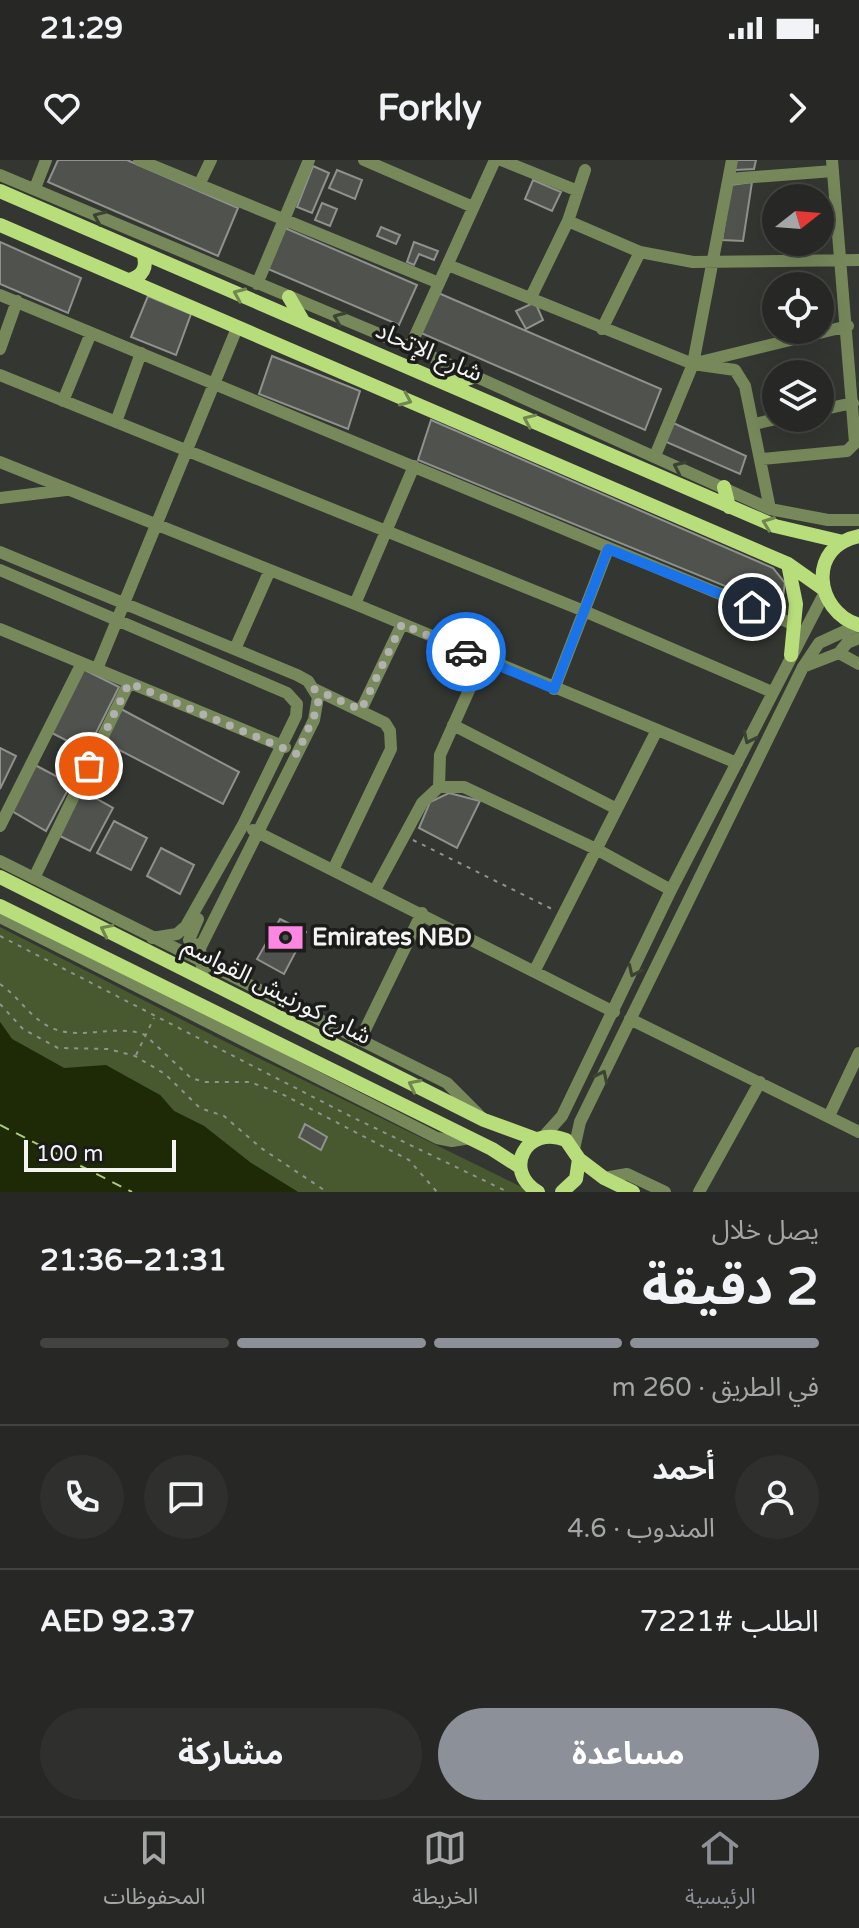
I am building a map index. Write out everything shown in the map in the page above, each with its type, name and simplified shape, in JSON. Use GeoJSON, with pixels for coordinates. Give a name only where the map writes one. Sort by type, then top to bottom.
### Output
{"type":"FeatureCollection","features":[{"type":"Feature","properties":{"kind":"main road","name":"شارع الإتحاد"},"geometry":{"type":"LineString","coordinates":[[0,191],[729,507],[775,526],[843,542]]}},
{"type":"Feature","properties":{"kind":"main road"},"geometry":{"type":"LineString","coordinates":[[0,225],[788,564],[823,591],[834,612],[859,629]]}},
{"type":"Feature","properties":{"kind":"main road"},"geometry":{"type":"LineString","coordinates":[[128,280],[141,275],[146,260],[143,253]]}},
{"type":"Feature","properties":{"kind":"main road"},"geometry":{"type":"LineString","coordinates":[[289,297],[303,321]]}},
{"type":"Feature","properties":{"kind":"main road"},"geometry":{"type":"LineString","coordinates":[[449,384],[476,376]]}},
{"type":"Feature","properties":{"kind":"main road"},"geometry":{"type":"LineString","coordinates":[[724,487],[729,507]]}},
{"type":"Feature","properties":{"kind":"main road"},"geometry":{"type":"LineString","coordinates":[[823,591],[825,562],[843,542],[859,536]]}},
{"type":"Feature","properties":{"kind":"main road"},"geometry":{"type":"LineString","coordinates":[[788,564],[796,604],[791,655]]}},
{"type":"Feature","properties":{"kind":"main road","name":"شارع كورنيش القواسم"},"geometry":{"type":"LineString","coordinates":[[0,877],[484,1120],[540,1137],[566,1140],[577,1154]]}},
{"type":"Feature","properties":{"kind":"main road","name":"شارع كورنيش القواسم"},"geometry":{"type":"LineString","coordinates":[[0,906],[470,1138],[520,1167]]}},
{"type":"Feature","properties":{"kind":"main road"},"geometry":{"type":"LineString","coordinates":[[538,1192],[527,1184],[520,1167],[524,1151],[540,1137]]}},
{"type":"Feature","properties":{"kind":"main road"},"geometry":{"type":"LineString","coordinates":[[577,1154],[604,1178],[633,1192]]}},
{"type":"Feature","properties":{"kind":"main road"},"geometry":{"type":"LineString","coordinates":[[562,1192],[576,1179],[577,1154]]}},
{"type":"Feature","properties":{"kind":"street"},"geometry":{"type":"LineString","coordinates":[[35,188],[46,160]]}},
{"type":"Feature","properties":{"kind":"street"},"geometry":{"type":"LineString","coordinates":[[140,160],[439,283]]}},
{"type":"Feature","properties":{"kind":"street"},"geometry":{"type":"LineString","coordinates":[[199,185],[211,160]]}},
{"type":"Feature","properties":{"kind":"street"},"geometry":{"type":"LineString","coordinates":[[257,284],[309,160]]}},
{"type":"Feature","properties":{"kind":"street"},"geometry":{"type":"LineString","coordinates":[[364,160],[473,207]]}},
{"type":"Feature","properties":{"kind":"street"},"geometry":{"type":"LineString","coordinates":[[410,347],[495,160]]}},
{"type":"Feature","properties":{"kind":"street"},"geometry":{"type":"LineString","coordinates":[[501,160],[578,191]]}},
{"type":"Feature","properties":{"kind":"street"},"geometry":{"type":"LineString","coordinates":[[655,456],[693,364],[715,262],[732,160]]}},
{"type":"Feature","properties":{"kind":"street"},"geometry":{"type":"LineString","coordinates":[[729,179],[832,165],[843,260],[856,437],[847,451],[762,459]]}},
{"type":"Feature","properties":{"kind":"street"},"geometry":{"type":"LineString","coordinates":[[531,297],[568,221],[585,170]]}},
{"type":"Feature","properties":{"kind":"street"},"geometry":{"type":"LineString","coordinates":[[0,175],[410,347],[770,509],[828,520],[859,520]]}},
{"type":"Feature","properties":{"kind":"street"},"geometry":{"type":"LineString","coordinates":[[568,221],[640,252],[693,262],[859,260]]}},
{"type":"Feature","properties":{"kind":"street"},"geometry":{"type":"LineString","coordinates":[[602,329],[640,252]]}},
{"type":"Feature","properties":{"kind":"street"},"geometry":{"type":"LineString","coordinates":[[448,265],[693,364],[735,370],[745,386],[770,509]]}},
{"type":"Feature","properties":{"kind":"street"},"geometry":{"type":"LineString","coordinates":[[0,295],[795,625]]}},
{"type":"Feature","properties":{"kind":"street"},"geometry":{"type":"LineString","coordinates":[[0,349],[17,301]]}},
{"type":"Feature","properties":{"kind":"street"},"geometry":{"type":"LineString","coordinates":[[693,364],[848,326]]}},
{"type":"Feature","properties":{"kind":"street"},"geometry":{"type":"LineString","coordinates":[[97,669],[237,328]]}},
{"type":"Feature","properties":{"kind":"street"},"geometry":{"type":"LineString","coordinates":[[63,401],[91,333]]}},
{"type":"Feature","properties":{"kind":"street"},"geometry":{"type":"LineString","coordinates":[[116,422],[141,353]]}},
{"type":"Feature","properties":{"kind":"street"},"geometry":{"type":"LineString","coordinates":[[0,375],[584,611],[772,692]]}},
{"type":"Feature","properties":{"kind":"street"},"geometry":{"type":"LineString","coordinates":[[834,407],[853,403]]}},
{"type":"Feature","properties":{"kind":"street"},"geometry":{"type":"LineString","coordinates":[[754,424],[762,422]]}},
{"type":"Feature","properties":{"kind":"street"},"geometry":{"type":"LineString","coordinates":[[0,462],[355,604],[737,763]]}},
{"type":"Feature","properties":{"kind":"street"},"geometry":{"type":"LineString","coordinates":[[355,604],[414,466]]}},
{"type":"Feature","properties":{"kind":"street"},"geometry":{"type":"LineString","coordinates":[[0,498],[69,490]]}},
{"type":"Feature","properties":{"kind":"street"},"geometry":{"type":"LineString","coordinates":[[554,689],[608,549]]}},
{"type":"Feature","properties":{"kind":"street"},"geometry":{"type":"LineString","coordinates":[[0,552],[297,675],[314,689],[385,723],[390,731],[391,749],[333,870]]}},
{"type":"Feature","properties":{"kind":"street"},"geometry":{"type":"LineString","coordinates":[[0,570],[287,693],[297,710],[243,825],[186,926],[177,934],[152,938]]}},
{"type":"Feature","properties":{"kind":"street"},"geometry":{"type":"LineString","coordinates":[[235,649],[270,570]]}},
{"type":"Feature","properties":{"kind":"street"},"geometry":{"type":"LineString","coordinates":[[540,1137],[562,1116],[671,890],[823,591]]}},
{"type":"Feature","properties":{"kind":"street"},"geometry":{"type":"LineString","coordinates":[[361,710],[402,624]]}},
{"type":"Feature","properties":{"kind":"street"},"geometry":{"type":"LineString","coordinates":[[0,629],[297,754]]}},
{"type":"Feature","properties":{"kind":"street"},"geometry":{"type":"LineString","coordinates":[[803,667],[839,653],[859,629]]}},
{"type":"Feature","properties":{"kind":"street"},"geometry":{"type":"LineString","coordinates":[[577,1154],[580,1122],[803,667],[819,643],[859,629]]}},
{"type":"Feature","properties":{"kind":"street"},"geometry":{"type":"LineString","coordinates":[[839,653],[859,664]]}},
{"type":"Feature","properties":{"kind":"street"},"geometry":{"type":"LineString","coordinates":[[439,787],[439,761],[483,659]]}},
{"type":"Feature","properties":{"kind":"street"},"geometry":{"type":"LineString","coordinates":[[0,826],[82,663]]}},
{"type":"Feature","properties":{"kind":"street"},"geometry":{"type":"LineString","coordinates":[[34,878],[129,683]]}},
{"type":"Feature","properties":{"kind":"street"},"geometry":{"type":"LineString","coordinates":[[203,978],[199,960],[202,944],[319,705],[314,689]]}},
{"type":"Feature","properties":{"kind":"street"},"geometry":{"type":"LineString","coordinates":[[453,725],[617,809]]}},
{"type":"Feature","properties":{"kind":"street"},"geometry":{"type":"LineString","coordinates":[[535,970],[657,730]]}},
{"type":"Feature","properties":{"kind":"street"},"geometry":{"type":"LineString","coordinates":[[375,890],[422,803],[439,787],[464,787],[596,849],[671,890]]}},
{"type":"Feature","properties":{"kind":"street"},"geometry":{"type":"LineString","coordinates":[[243,825],[614,1012]]}},
{"type":"Feature","properties":{"kind":"street"},"geometry":{"type":"LineString","coordinates":[[0,861],[447,1083],[484,1120]]}},
{"type":"Feature","properties":{"kind":"street"},"geometry":{"type":"LineString","coordinates":[[202,898],[202,911],[189,937],[192,945],[202,944]]}},
{"type":"Feature","properties":{"kind":"street"},"geometry":{"type":"LineString","coordinates":[[360,1040],[422,913]]}},
{"type":"Feature","properties":{"kind":"street","name":"شارع كورنيش القواسم"},"geometry":{"type":"LineString","coordinates":[[0,917],[437,1138],[452,1141],[470,1138]]}},
{"type":"Feature","properties":{"kind":"street"},"geometry":{"type":"LineString","coordinates":[[630,1019],[859,1132]]}},
{"type":"Feature","properties":{"kind":"street"},"geometry":{"type":"LineString","coordinates":[[829,1116],[859,1053]]}},
{"type":"Feature","properties":{"kind":"street"},"geometry":{"type":"LineString","coordinates":[[699,1192],[760,1082]]}},
{"type":"Feature","properties":{"kind":"street"},"geometry":{"type":"LineString","coordinates":[[604,1178],[627,1174],[665,1192]]}},
{"type":"Feature","properties":{"kind":"path"},"geometry":{"type":"LineString","coordinates":[[404,836],[563,914]]}},
{"type":"Feature","properties":{"kind":"path"},"geometry":{"type":"LineString","coordinates":[[0,936],[155,1017],[508,1192]]}},
{"type":"Feature","properties":{"kind":"path"},"geometry":{"type":"LineString","coordinates":[[0,984],[38,1020],[57,1030],[80,1034],[122,1031],[145,1035],[191,1078],[205,1082],[250,1082],[282,1094],[409,1160],[437,1192]]}},
{"type":"Feature","properties":{"kind":"path"},"geometry":{"type":"LineString","coordinates":[[0,1004],[23,1029],[58,1048],[108,1049],[135,1056],[165,1074],[200,1108],[224,1116],[261,1148],[327,1192]]}},
{"type":"Feature","properties":{"kind":"path"},"geometry":{"type":"LineString","coordinates":[[135,1056],[155,1017]]}},
{"type":"Feature","properties":{"kind":"shaded area"},"geometry":{"type":"Polygon","coordinates":[[[0,927],[532,1192],[298,1192],[251,1163],[204,1126],[174,1111],[160,1095],[82,1068],[64,1068],[12,1039],[0,1022],[0,927]]]}},
{"type":"Feature","properties":{"kind":"shaded area"},"geometry":{"type":"Polygon","coordinates":[[[0,1022],[12,1039],[64,1068],[106,1065],[160,1095],[174,1111],[204,1126],[251,1163],[298,1192],[0,1192],[0,1022]]]}},
{"type":"Feature","properties":{"kind":"building"},"geometry":{"type":"Polygon","coordinates":[[[58,160],[127,160],[238,208],[218,256],[48,182],[58,160]]]}},
{"type":"Feature","properties":{"kind":"building"},"geometry":{"type":"Polygon","coordinates":[[[736,160],[756,160],[754,169],[735,170],[736,160]]]}},
{"type":"Feature","properties":{"kind":"building"},"geometry":{"type":"Polygon","coordinates":[[[313,166],[329,173],[312,213],[297,207],[313,166]]]}},
{"type":"Feature","properties":{"kind":"building"},"geometry":{"type":"Polygon","coordinates":[[[337,170],[362,180],[355,199],[329,188],[337,170]]]}},
{"type":"Feature","properties":{"kind":"building"},"geometry":{"type":"Polygon","coordinates":[[[533,180],[561,192],[552,211],[525,199],[533,180]]]}},
{"type":"Feature","properties":{"kind":"building"},"geometry":{"type":"Polygon","coordinates":[[[752,182],[743,241],[722,240],[731,185],[752,182]]]}},
{"type":"Feature","properties":{"kind":"building"},"geometry":{"type":"Polygon","coordinates":[[[322,203],[337,209],[330,226],[315,220],[322,203]]]}},
{"type":"Feature","properties":{"kind":"building"},"geometry":{"type":"Polygon","coordinates":[[[381,227],[400,235],[396,244],[377,236],[381,227]]]}},
{"type":"Feature","properties":{"kind":"building"},"geometry":{"type":"Polygon","coordinates":[[[285,228],[417,285],[399,325],[268,269],[285,228]]]}},
{"type":"Feature","properties":{"kind":"building"},"geometry":{"type":"Polygon","coordinates":[[[0,242],[81,278],[68,313],[0,284],[0,242]]]}},
{"type":"Feature","properties":{"kind":"building"},"geometry":{"type":"Polygon","coordinates":[[[414,242],[438,251],[434,260],[419,254],[414,265],[407,262],[414,242]]]}},
{"type":"Feature","properties":{"kind":"building"},"geometry":{"type":"Polygon","coordinates":[[[436,292],[661,389],[645,430],[421,333],[436,292]]]}},
{"type":"Feature","properties":{"kind":"building"},"geometry":{"type":"Polygon","coordinates":[[[148,296],[191,314],[176,355],[131,337],[148,296]]]}},
{"type":"Feature","properties":{"kind":"building"},"geometry":{"type":"Polygon","coordinates":[[[535,302],[543,320],[526,329],[516,311],[535,302]]]}},
{"type":"Feature","properties":{"kind":"building"},"geometry":{"type":"Polygon","coordinates":[[[272,356],[360,391],[348,429],[259,394],[272,356]]]}},
{"type":"Feature","properties":{"kind":"building"},"geometry":{"type":"Polygon","coordinates":[[[431,420],[773,568],[785,583],[781,609],[418,460],[431,420]]]}},
{"type":"Feature","properties":{"kind":"building"},"geometry":{"type":"Polygon","coordinates":[[[671,422],[746,456],[740,474],[664,441],[671,422]]]}},
{"type":"Feature","properties":{"kind":"building"},"geometry":{"type":"Polygon","coordinates":[[[81,668],[119,687],[87,751],[50,732],[81,668]]]}},
{"type":"Feature","properties":{"kind":"building"},"geometry":{"type":"Polygon","coordinates":[[[121,709],[239,772],[223,804],[104,742],[121,709]]]}},
{"type":"Feature","properties":{"kind":"building"},"geometry":{"type":"Polygon","coordinates":[[[0,748],[16,756],[0,789],[0,748]]]}},
{"type":"Feature","properties":{"kind":"building"},"geometry":{"type":"Polygon","coordinates":[[[35,765],[71,784],[46,831],[12,811],[35,765]]]}},
{"type":"Feature","properties":{"kind":"building"},"geometry":{"type":"Polygon","coordinates":[[[81,790],[113,808],[90,851],[58,835],[81,790]]]}},
{"type":"Feature","properties":{"kind":"building"},"geometry":{"type":"Polygon","coordinates":[[[449,793],[480,801],[457,848],[419,828],[430,802],[449,793]]]}},
{"type":"Feature","properties":{"kind":"building"},"geometry":{"type":"Polygon","coordinates":[[[114,821],[147,838],[131,870],[97,853],[114,821]]]}},
{"type":"Feature","properties":{"kind":"building"},"geometry":{"type":"Polygon","coordinates":[[[161,848],[194,865],[180,894],[147,876],[161,848]]]}},
{"type":"Feature","properties":{"kind":"building"},"geometry":{"type":"Polygon","coordinates":[[[280,919],[306,932],[284,974],[257,959],[280,919]]]}},
{"type":"Feature","properties":{"kind":"building"},"geometry":{"type":"Polygon","coordinates":[[[305,1124],[327,1137],[321,1150],[299,1137],[305,1124]]]}},
{"type":"Feature","properties":{"kind":"ferry route"},"geometry":{"type":"LineString","coordinates":[[0,1125],[132,1192]]}},
{"type":"Feature","properties":{"kind":"way so far"},"geometry":{"type":"LineString","coordinates":[[89,766],[129,683],[297,754],[319,705],[314,689],[361,710],[402,624],[466,652]]}},
{"type":"Feature","properties":{"kind":"place","name":"Emirates NBD"},"geometry":{"type":"Point","coordinates":[286,937]}},
{"type":"Feature","properties":{"kind":"route"},"geometry":{"type":"LineString","coordinates":[[466,652],[554,689],[608,549],[752,607]]}}]}
